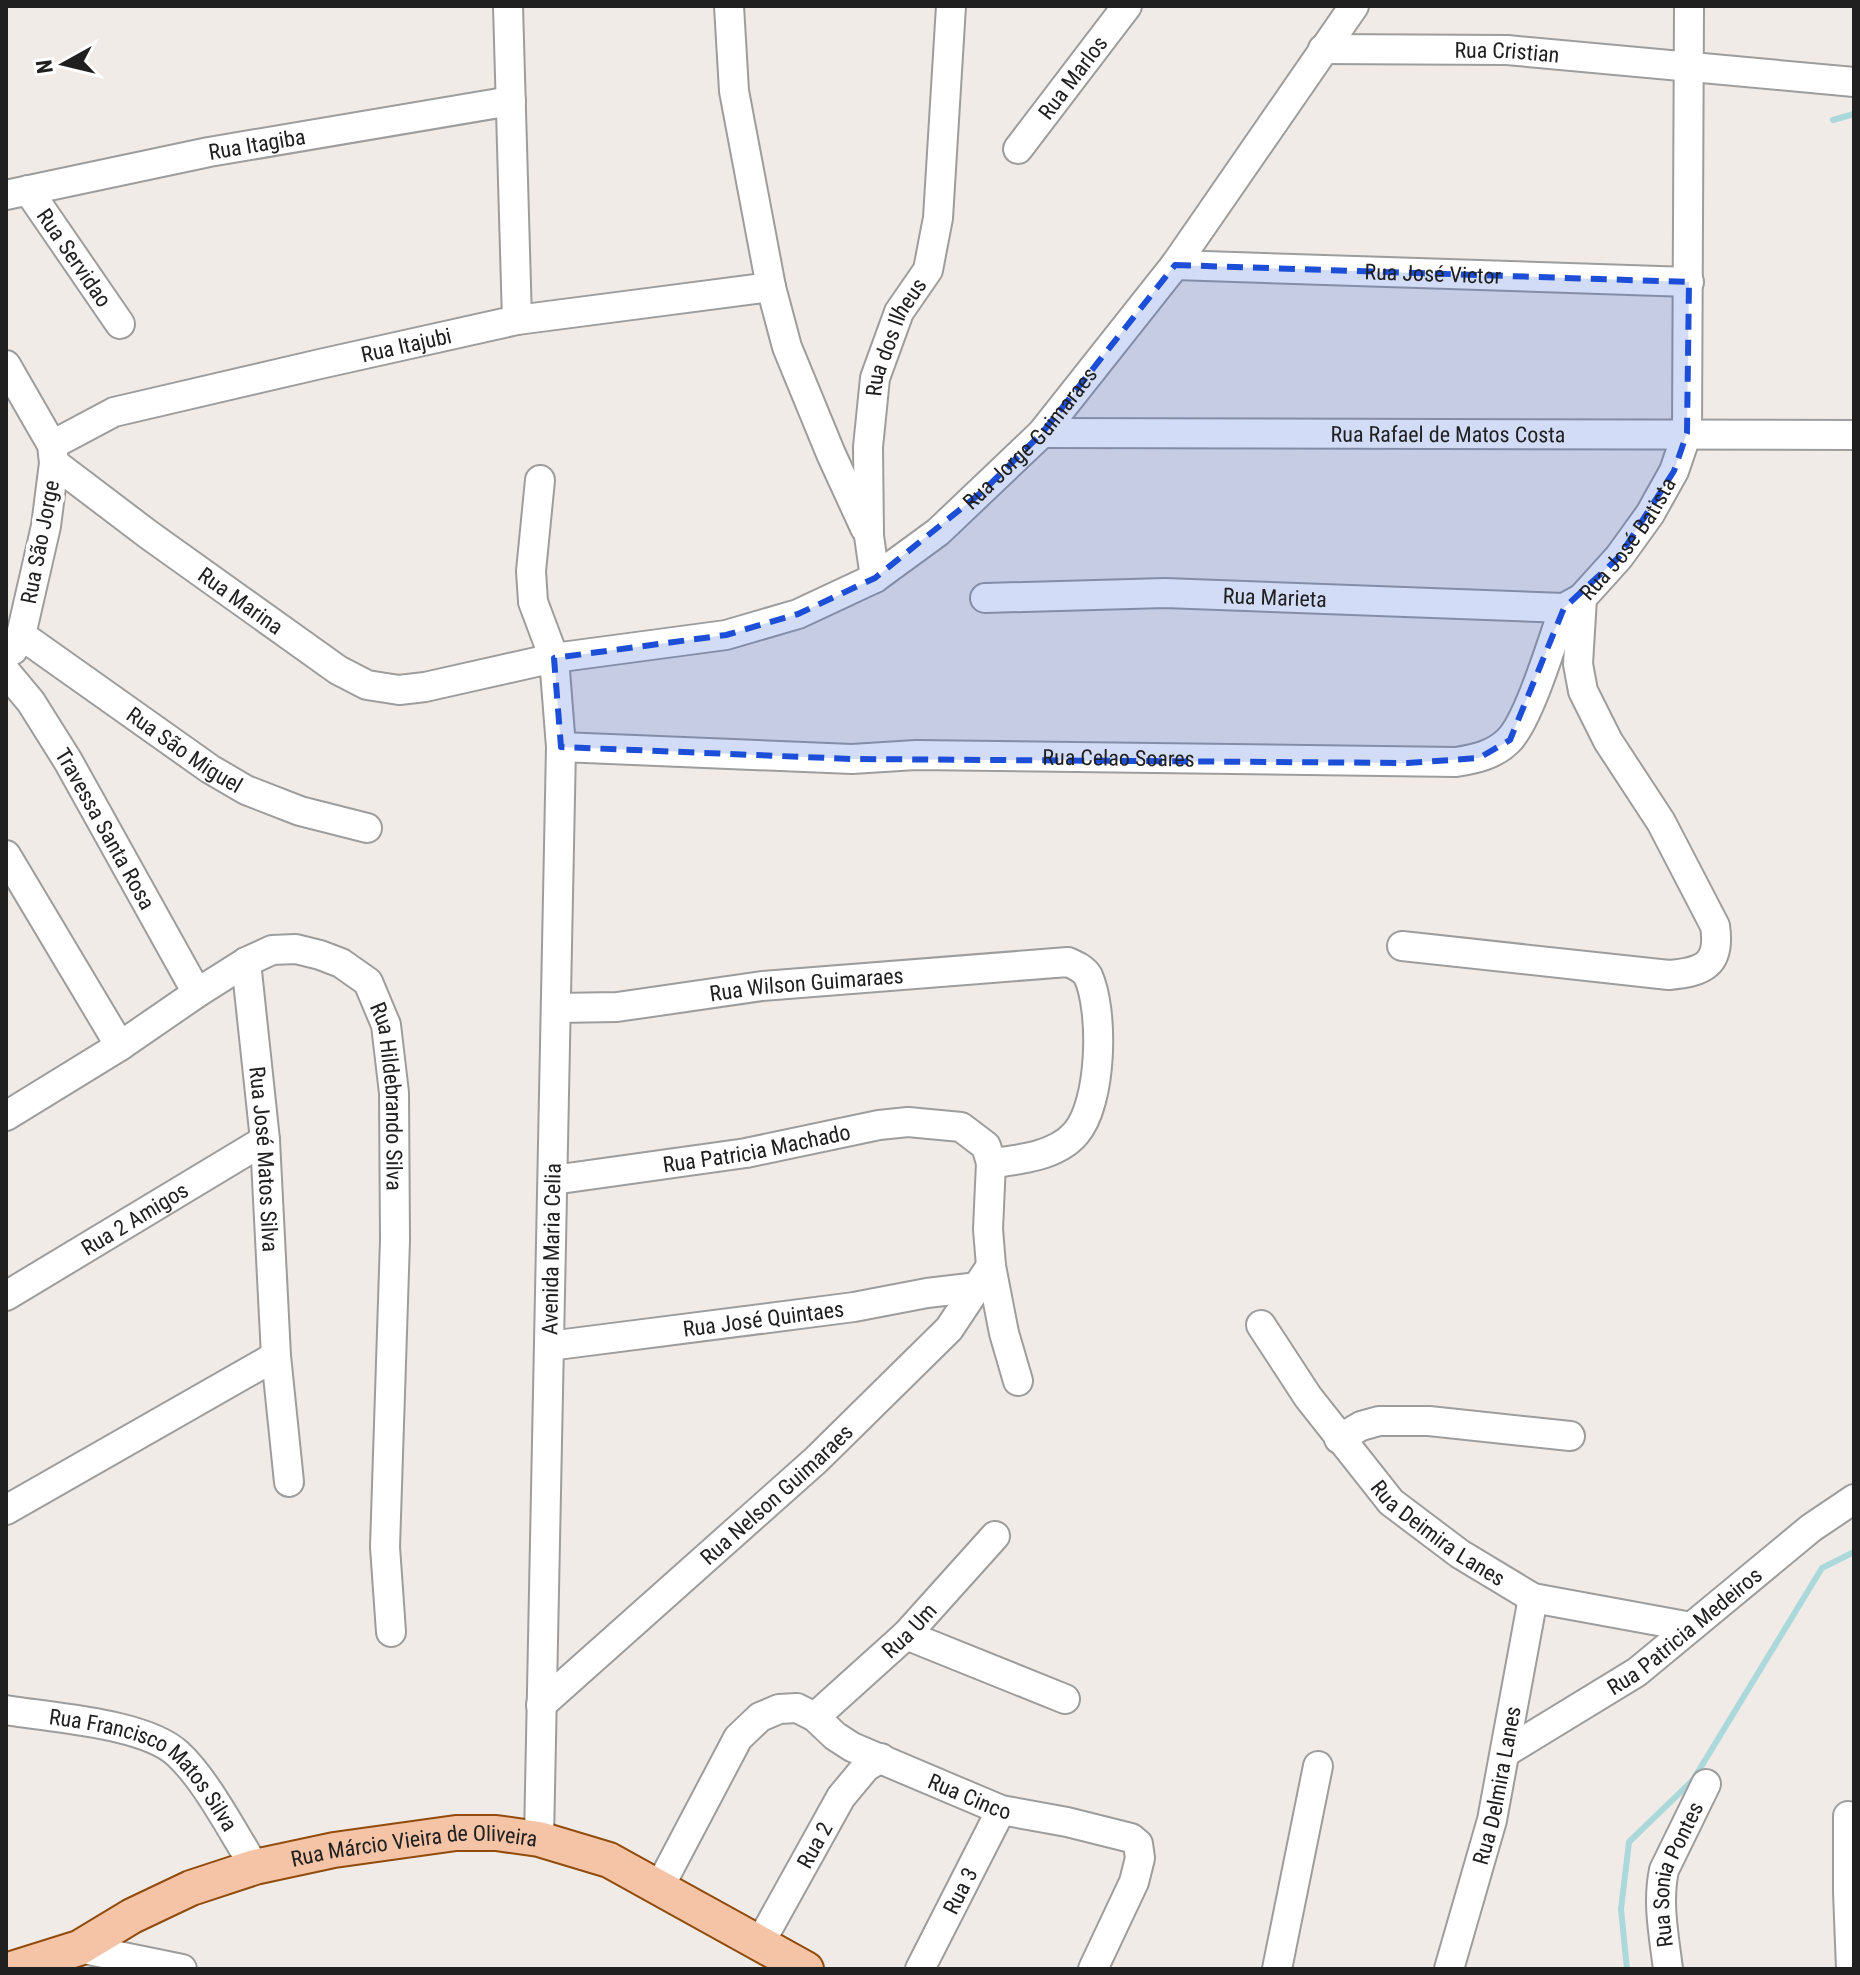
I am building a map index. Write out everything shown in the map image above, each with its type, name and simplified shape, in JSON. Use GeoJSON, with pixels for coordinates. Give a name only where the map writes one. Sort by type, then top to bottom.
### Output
{"type":"FeatureCollection","features":[{"type":"Feature","properties":{"kind":"main road","name":"Rua Márcio Vieira de Oliveira"},"geometry":{"type":"LineString","coordinates":[[12,1969],[79,1948],[132,1916],[191,1888],[255,1867],[334,1850],[456,1833],[496,1833],[539,1839],[609,1860],[806,1969]]}},
{"type":"Feature","properties":{"kind":"street"},"geometry":{"type":"LineString","coordinates":[[508,6],[517,320]]}},
{"type":"Feature","properties":{"kind":"street"},"geometry":{"type":"LineString","coordinates":[[729,6],[734,91],[771,287],[787,347],[869,536]]}},
{"type":"Feature","properties":{"kind":"street","name":"Rua dos Ilheus"},"geometry":{"type":"LineString","coordinates":[[875,578],[869,536],[868,447],[875,378],[899,312],[928,270],[938,218],[951,6]]}},
{"type":"Feature","properties":{"kind":"street","name":"Rua Marlos"},"geometry":{"type":"LineString","coordinates":[[1018,149],[1127,6]]}},
{"type":"Feature","properties":{"kind":"street","name":"Rua Jorge Guimaraes"},"geometry":{"type":"LineString","coordinates":[[554,658],[726,635],[798,614],[875,578],[938,532],[1042,433],[1175,265],[1354,6]]}},
{"type":"Feature","properties":{"kind":"street","name":"Rua José Batista"},"geometry":{"type":"LineString","coordinates":[[1402,946],[1669,975],[1704,968],[1714,957],[1717,942],[1715,926],[1698,890],[1661,822],[1608,741],[1583,691],[1573,603],[1619,557],[1650,514],[1674,471],[1687,433],[1689,6]]}},
{"type":"Feature","properties":{"kind":"street","name":"Rua Cristian"},"geometry":{"type":"LineString","coordinates":[[1323,49],[1507,50],[1854,82]]}},
{"type":"Feature","properties":{"kind":"street","name":"Rua Itagiba"},"geometry":{"type":"LineString","coordinates":[[17,193],[209,152],[511,101]]}},
{"type":"Feature","properties":{"kind":"street","name":"Rua Servidao"},"geometry":{"type":"LineString","coordinates":[[17,193],[120,324]]}},
{"type":"Feature","properties":{"kind":"street","name":"Rua José Victor"},"geometry":{"type":"LineString","coordinates":[[1175,265],[1689,282]]}},
{"type":"Feature","properties":{"kind":"street","name":"Rua Itajubi"},"geometry":{"type":"LineString","coordinates":[[53,454],[114,412],[132,406],[517,320],[771,287]]}},
{"type":"Feature","properties":{"kind":"street","name":"Rua Marina"},"geometry":{"type":"LineString","coordinates":[[6,365],[53,454],[149,535],[338,670],[367,685],[399,690],[554,658]]}},
{"type":"Feature","properties":{"kind":"street","name":"Rua Rafael de Matos Costa"},"geometry":{"type":"LineString","coordinates":[[1042,433],[1854,435]]}},
{"type":"Feature","properties":{"kind":"street","name":"Rua São Jorge"},"geometry":{"type":"LineString","coordinates":[[6,665],[21,635],[46,526],[53,454]]}},
{"type":"Feature","properties":{"kind":"street","name":"Avenida Maria Celia"},"geometry":{"type":"LineString","coordinates":[[539,1839],[561,747],[554,658],[533,602],[531,571],[540,480]]}},
{"type":"Feature","properties":{"kind":"street","name":"Rua Marieta"},"geometry":{"type":"LineString","coordinates":[[985,598],[1165,593],[1573,603]]}},
{"type":"Feature","properties":{"kind":"street","name":"Rua Celao Soares"},"geometry":{"type":"LineString","coordinates":[[561,747],[852,759],[916,755],[1456,762],[1479,758],[1498,750],[1510,740],[1522,721],[1573,603]]}},
{"type":"Feature","properties":{"kind":"street","name":"Rua São Miguel"},"geometry":{"type":"LineString","coordinates":[[21,635],[210,769],[246,790],[300,811],[367,828]]}},
{"type":"Feature","properties":{"kind":"street"},"geometry":{"type":"LineString","coordinates":[[31,702],[59,661]]}},
{"type":"Feature","properties":{"kind":"street","name":"Travessa Santa Rosa"},"geometry":{"type":"LineString","coordinates":[[6,672],[31,702],[68,761],[197,993]]}},
{"type":"Feature","properties":{"kind":"street"},"geometry":{"type":"LineString","coordinates":[[6,855],[120,1046]]}},
{"type":"Feature","properties":{"kind":"street","name":"Rua Hildebrando Silva"},"geometry":{"type":"LineString","coordinates":[[6,1116],[120,1046],[246,962],[272,950],[296,949],[341,963],[368,982],[386,1025],[394,1108],[395,1240],[385,1547],[391,1632]]}},
{"type":"Feature","properties":{"kind":"street","name":"Rua José Matos Silva"},"geometry":{"type":"LineString","coordinates":[[246,962],[265,1140],[276,1356],[289,1482]]}},
{"type":"Feature","properties":{"kind":"street","name":"Rua Wilson Guimaraes"},"geometry":{"type":"LineString","coordinates":[[556,1008],[617,1007],[762,986],[1068,962],[1084,971],[1094,1000],[1098,1041],[1095,1082],[1088,1109],[1079,1131],[1061,1145],[1037,1155],[991,1163]]}},
{"type":"Feature","properties":{"kind":"street","name":"Rua Patricia Machado"},"geometry":{"type":"LineString","coordinates":[[553,1180],[746,1153],[879,1125],[908,1122],[961,1127],[986,1146],[991,1163]]}},
{"type":"Feature","properties":{"kind":"street","name":"Rua 2 Amigos"},"geometry":{"type":"LineString","coordinates":[[6,1296],[265,1140]]}},
{"type":"Feature","properties":{"kind":"street"},"geometry":{"type":"LineString","coordinates":[[991,1163],[985,1277],[1018,1381]]}},
{"type":"Feature","properties":{"kind":"street","name":"Rua José Quintaes"},"geometry":{"type":"LineString","coordinates":[[549,1346],[854,1307],[927,1293],[985,1277]]}},
{"type":"Feature","properties":{"kind":"street","name":"Rua Nelson Guimaraes"},"geometry":{"type":"LineString","coordinates":[[541,1705],[816,1460],[949,1329],[985,1277]]}},
{"type":"Feature","properties":{"kind":"street","name":"Rua Deimira Lanes"},"geometry":{"type":"LineString","coordinates":[[1261,1325],[1339,1439],[1391,1502],[1460,1554],[1533,1598],[1691,1627]]}},
{"type":"Feature","properties":{"kind":"street"},"geometry":{"type":"LineString","coordinates":[[6,1510],[276,1356]]}},
{"type":"Feature","properties":{"kind":"street"},"geometry":{"type":"LineString","coordinates":[[1339,1439],[1361,1426],[1379,1421],[1429,1421],[1570,1436]]}},
{"type":"Feature","properties":{"kind":"street","name":"Rua Patricia Medeiros"},"geometry":{"type":"LineString","coordinates":[[1506,1752],[1637,1672],[1811,1528],[1854,1499]]}},
{"type":"Feature","properties":{"kind":"street","name":"Rua Um"},"geometry":{"type":"LineString","coordinates":[[815,1717],[906,1635],[995,1536]]}},
{"type":"Feature","properties":{"kind":"street","name":"Rua Delmira Lanes"},"geometry":{"type":"LineString","coordinates":[[1449,1969],[1492,1820],[1533,1598]]}},
{"type":"Feature","properties":{"kind":"street"},"geometry":{"type":"LineString","coordinates":[[906,1635],[1065,1699]]}},
{"type":"Feature","properties":{"kind":"street","name":"Rua Cinco"},"geometry":{"type":"LineString","coordinates":[[660,1886],[738,1738],[760,1717],[779,1709],[797,1708],[815,1717],[852,1747],[947,1790],[1001,1810],[1067,1822],[1131,1838],[1138,1844],[1140,1858],[1134,1882],[1093,1969]]}},
{"type":"Feature","properties":{"kind":"street","name":"Rua Francisco Matos Silva"},"geometry":{"type":"LineString","coordinates":[[6,1710],[135,1732],[167,1746],[193,1769],[255,1867]]}},
{"type":"Feature","properties":{"kind":"street","name":"Rua 2"},"geometry":{"type":"LineString","coordinates":[[760,1943],[841,1797],[866,1767],[881,1758]]}},
{"type":"Feature","properties":{"kind":"street"},"geometry":{"type":"LineString","coordinates":[[1277,1969],[1318,1766]]}},
{"type":"Feature","properties":{"kind":"street","name":"Rua Sonia Pontes"},"geometry":{"type":"LineString","coordinates":[[1668,1969],[1661,1884],[1664,1870],[1706,1784]]}},
{"type":"Feature","properties":{"kind":"street","name":"Rua 3"},"geometry":{"type":"LineString","coordinates":[[920,1969],[1001,1810]]}},
{"type":"Feature","properties":{"kind":"street"},"geometry":{"type":"LineString","coordinates":[[1848,1816],[1852,1965]]}},
{"type":"Feature","properties":{"kind":"street"},"geometry":{"type":"LineString","coordinates":[[79,1948],[182,1969]]}},
{"type":"Feature","properties":{"kind":"highlighted area"},"geometry":{"type":"Polygon","coordinates":[[[1175,265],[1689,282],[1687,433],[1674,471],[1619,557],[1564,608],[1510,740],[1479,758],[1407,763],[852,759],[561,747],[554,658],[726,635],[798,614],[875,578],[983,491],[1042,433],[1175,265]]]}},
{"type":"Feature","properties":{"kind":"waterway"},"geometry":{"type":"LineString","coordinates":[[1833,120],[1854,114]]}},
{"type":"Feature","properties":{"kind":"waterway"},"geometry":{"type":"LineString","coordinates":[[1627,1969],[1621,1909],[1629,1842],[1693,1780],[1822,1568],[1854,1552]]}}]}
